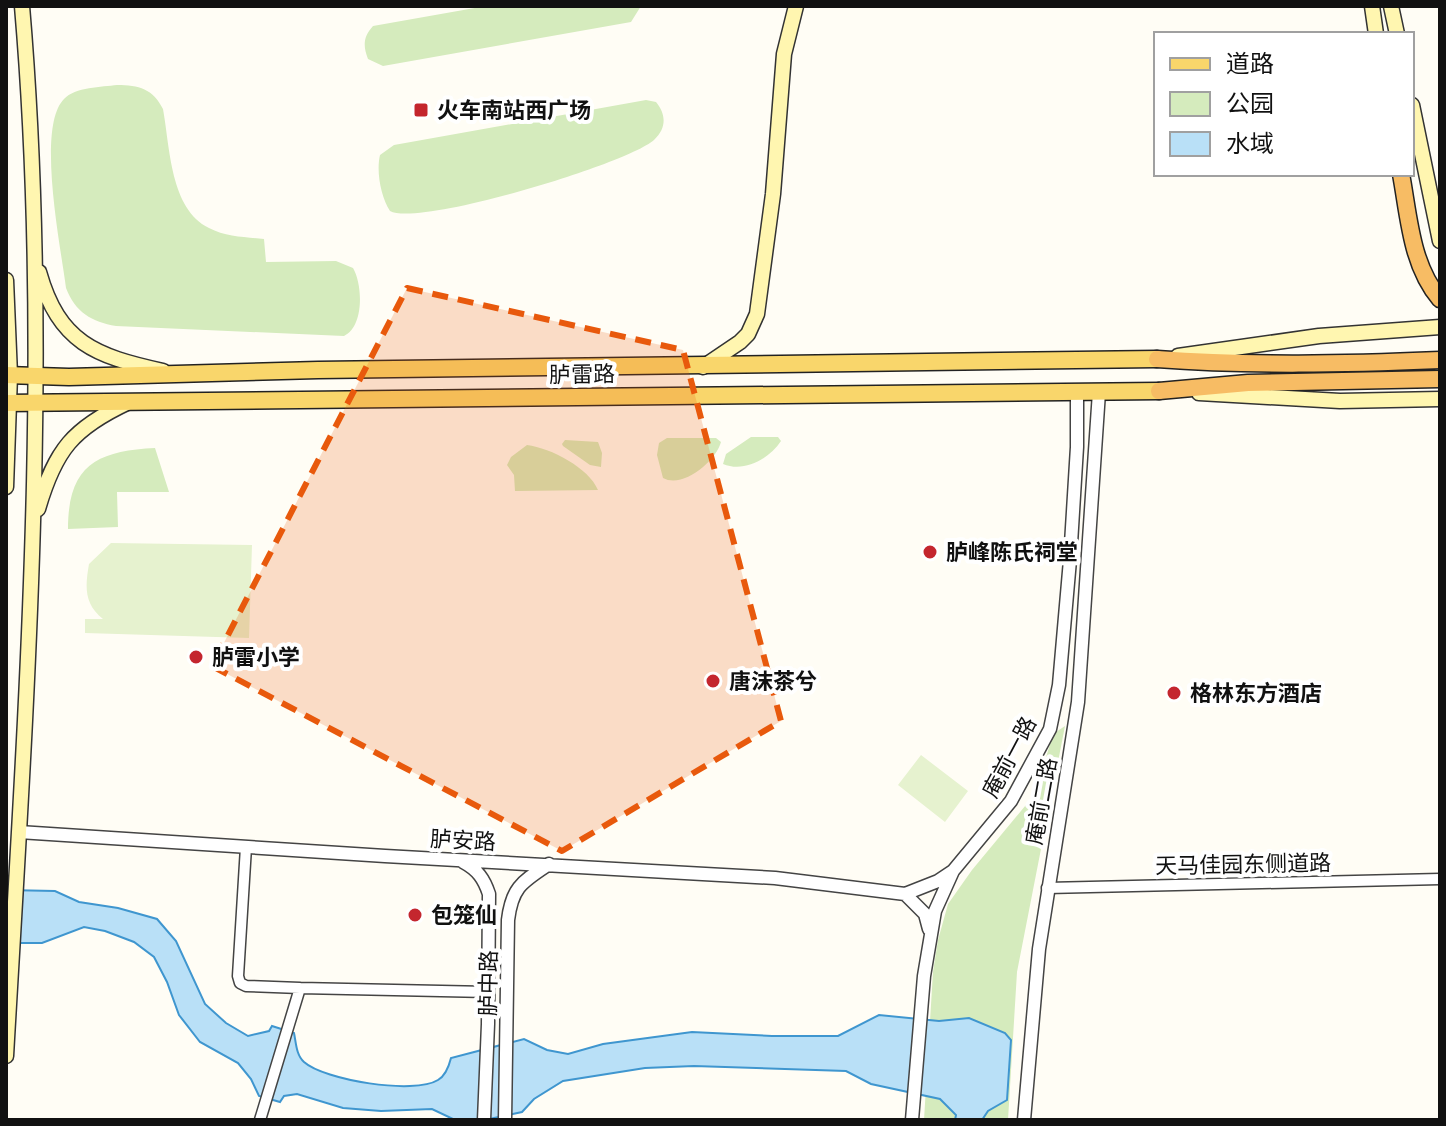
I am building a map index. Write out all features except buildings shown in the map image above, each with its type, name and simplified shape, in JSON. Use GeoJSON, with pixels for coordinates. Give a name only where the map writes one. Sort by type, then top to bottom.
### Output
{"type":"FeatureCollection","features":[{"type":"Feature","properties":{"kind":"highway"},"geometry":{"type":"LineString","coordinates":[[1401,176],[1417,256],[1426,281],[1440,299]]}},
{"type":"Feature","properties":{"kind":"highway"},"geometry":{"type":"LineString","coordinates":[[1157,359],[1440,379]]}},
{"type":"Feature","properties":{"kind":"highway"},"geometry":{"type":"LineString","coordinates":[[1159,391],[1440,360]]}},
{"type":"Feature","properties":{"kind":"main road"},"geometry":{"type":"LineString","coordinates":[[6,1056],[37,404],[30,101],[22,6]]}},
{"type":"Feature","properties":{"kind":"main road"},"geometry":{"type":"LineString","coordinates":[[703,367],[748,334],[754,324],[773,194],[784,54],[796,6]]}},
{"type":"Feature","properties":{"kind":"main road"},"geometry":{"type":"LineString","coordinates":[[1372,6],[1376,32]]}},
{"type":"Feature","properties":{"kind":"main road"},"geometry":{"type":"LineString","coordinates":[[1391,6],[1397,32]]}},
{"type":"Feature","properties":{"kind":"main road"},"geometry":{"type":"LineString","coordinates":[[1414,115],[1440,241]]}},
{"type":"Feature","properties":{"kind":"main road"},"geometry":{"type":"LineString","coordinates":[[33,253],[51,307],[63,326],[74,336],[118,361],[183,375]]}},
{"type":"Feature","properties":{"kind":"main road"},"geometry":{"type":"LineString","coordinates":[[6,280],[6,487]]}},
{"type":"Feature","properties":{"kind":"main road"},"geometry":{"type":"LineString","coordinates":[[1157,359],[1319,336],[1440,327]]}},
{"type":"Feature","properties":{"kind":"main road","name":"胪雷路"},"geometry":{"type":"LineString","coordinates":[[8,375],[183,375],[318,370],[1157,359]]}},
{"type":"Feature","properties":{"kind":"main road"},"geometry":{"type":"LineString","coordinates":[[1159,391],[1340,401],[1440,399]]}},
{"type":"Feature","properties":{"kind":"main road","name":"胪雷路"},"geometry":{"type":"LineString","coordinates":[[8,403],[1159,391]]}},
{"type":"Feature","properties":{"kind":"main road"},"geometry":{"type":"LineString","coordinates":[[32,533],[46,487],[67,443],[88,424],[131,401]]}},
{"type":"Feature","properties":{"kind":"street","name":"庵前一路"},"geometry":{"type":"LineString","coordinates":[[912,1120],[929,934],[943,890],[953,871],[1011,801],[1050,729],[1059,685],[1069,573],[1077,447],[1077,392]]}},
{"type":"Feature","properties":{"kind":"street","name":"庵前二路"},"geometry":{"type":"LineString","coordinates":[[1024,1120],[1047,888],[1078,702],[1099,392]]}},
{"type":"Feature","properties":{"kind":"street","name":"胪安路"},"geometry":{"type":"LineString","coordinates":[[19,832],[775,878],[905,894]]}},
{"type":"Feature","properties":{"kind":"street"},"geometry":{"type":"LineString","coordinates":[[246,847],[240,983],[246,986],[300,988],[488,992]]}},
{"type":"Feature","properties":{"kind":"street","name":"胪中路"},"geometry":{"type":"LineString","coordinates":[[461,860],[474,868],[484,880],[489,894],[484,1120]]}},
{"type":"Feature","properties":{"kind":"street","name":"胪中路"},"geometry":{"type":"LineString","coordinates":[[505,1120],[508,920],[511,901],[519,885],[549,864]]}},
{"type":"Feature","properties":{"kind":"street"},"geometry":{"type":"LineString","coordinates":[[929,934],[925,914],[905,894],[938,881],[953,871]]}},
{"type":"Feature","properties":{"kind":"street","name":"天马佳园东侧道路"},"geometry":{"type":"LineString","coordinates":[[1047,888],[1440,879]]}},
{"type":"Feature","properties":{"kind":"street"},"geometry":{"type":"LineString","coordinates":[[260,1120],[300,988]]}},
{"type":"Feature","properties":{"kind":"highlighted area"},"geometry":{"type":"Polygon","coordinates":[[[407,288],[683,350],[781,721],[562,851],[212,666],[407,288]]]}},
{"type":"Feature","properties":{"kind":"green space"},"geometry":{"type":"Polygon","coordinates":[[[486,6],[641,6],[631,22],[383,66],[368,59],[365,42],[373,26],[486,6]]]}},
{"type":"Feature","properties":{"kind":"green space"},"geometry":{"type":"Polygon","coordinates":[[[117,85],[144,90],[159,102],[179,192],[196,219],[222,233],[264,239],[266,262],[336,261],[353,268],[359,285],[360,305],[351,331],[344,336],[116,326],[92,319],[79,310],[66,288],[53,189],[52,135],[56,114],[69,95],[89,88],[117,85]]]}},
{"type":"Feature","properties":{"kind":"green space"},"geometry":{"type":"Polygon","coordinates":[[[646,100],[656,102],[662,111],[664,121],[658,135],[636,151],[605,163],[523,190],[440,210],[409,214],[390,211],[384,199],[379,176],[380,155],[394,145],[646,100]]]}},
{"type":"Feature","properties":{"kind":"green space"},"geometry":{"type":"Polygon","coordinates":[[[751,437],[778,437],[781,441],[755,463],[739,467],[723,464],[726,454],[751,437]]]}},
{"type":"Feature","properties":{"kind":"green space"},"geometry":{"type":"Polygon","coordinates":[[[667,438],[716,438],[721,442],[706,465],[680,480],[671,480],[663,478],[657,455],[659,443],[667,438]]]}},
{"type":"Feature","properties":{"kind":"green space"},"geometry":{"type":"Polygon","coordinates":[[[565,440],[598,442],[602,453],[601,467],[590,465],[563,446],[565,440]]]}},
{"type":"Feature","properties":{"kind":"green space"},"geometry":{"type":"Polygon","coordinates":[[[527,445],[568,460],[586,474],[598,490],[515,491],[514,475],[507,465],[511,457],[527,445]]]}},
{"type":"Feature","properties":{"kind":"green space"},"geometry":{"type":"Polygon","coordinates":[[[155,448],[169,492],[117,492],[118,527],[68,529],[73,490],[90,466],[117,453],[155,448]]]}},
{"type":"Feature","properties":{"kind":"green space"},"geometry":{"type":"Polygon","coordinates":[[[111,543],[252,545],[249,638],[85,633],[85,619],[103,619],[92,607],[87,594],[89,564],[111,543]]]}},
{"type":"Feature","properties":{"kind":"green space"},"geometry":{"type":"Polygon","coordinates":[[[1065,726],[1017,972],[1008,1120],[924,1120],[933,972],[948,904],[1035,794],[1053,734],[1065,726]]]}},
{"type":"Feature","properties":{"kind":"green space"},"geometry":{"type":"Polygon","coordinates":[[[921,755],[968,791],[945,822],[898,785],[921,755]]]}},
{"type":"Feature","properties":{"kind":"water"},"geometry":{"type":"Polygon","coordinates":[[[6,890],[55,891],[79,902],[118,908],[157,919],[176,941],[205,1004],[226,1023],[248,1036],[269,1031],[272,1026],[294,1033],[298,1052],[304,1062],[330,1075],[349,1080],[390,1086],[426,1084],[443,1076],[451,1058],[524,1039],[547,1050],[568,1054],[603,1044],[692,1032],[838,1036],[879,1015],[939,1021],[969,1018],[1005,1033],[1011,1040],[1007,1100],[988,1111],[982,1120],[955,1120],[956,1115],[940,1099],[871,1084],[846,1071],[694,1066],[645,1068],[563,1081],[534,1099],[522,1112],[485,1120],[455,1120],[432,1109],[381,1111],[343,1108],[297,1094],[284,1096],[280,1102],[259,1096],[238,1063],[200,1042],[179,1015],[154,957],[134,942],[84,927],[42,943],[6,943],[6,890]]]}},
{"type":"Feature","properties":{"kind":"place","name":"火车南站西广场"},"geometry":{"type":"Point","coordinates":[421,110]}},
{"type":"Feature","properties":{"kind":"place","name":"胪峰陈氏祠堂"},"geometry":{"type":"Point","coordinates":[930,552]}},
{"type":"Feature","properties":{"kind":"place","name":"胪雷小学"},"geometry":{"type":"Point","coordinates":[196,657]}},
{"type":"Feature","properties":{"kind":"place","name":"唐沫茶兮"},"geometry":{"type":"Point","coordinates":[713,681]}},
{"type":"Feature","properties":{"kind":"place","name":"格林东方酒店"},"geometry":{"type":"Point","coordinates":[1174,693]}},
{"type":"Feature","properties":{"kind":"place","name":"包笼仙"},"geometry":{"type":"Point","coordinates":[415,915]}}]}
